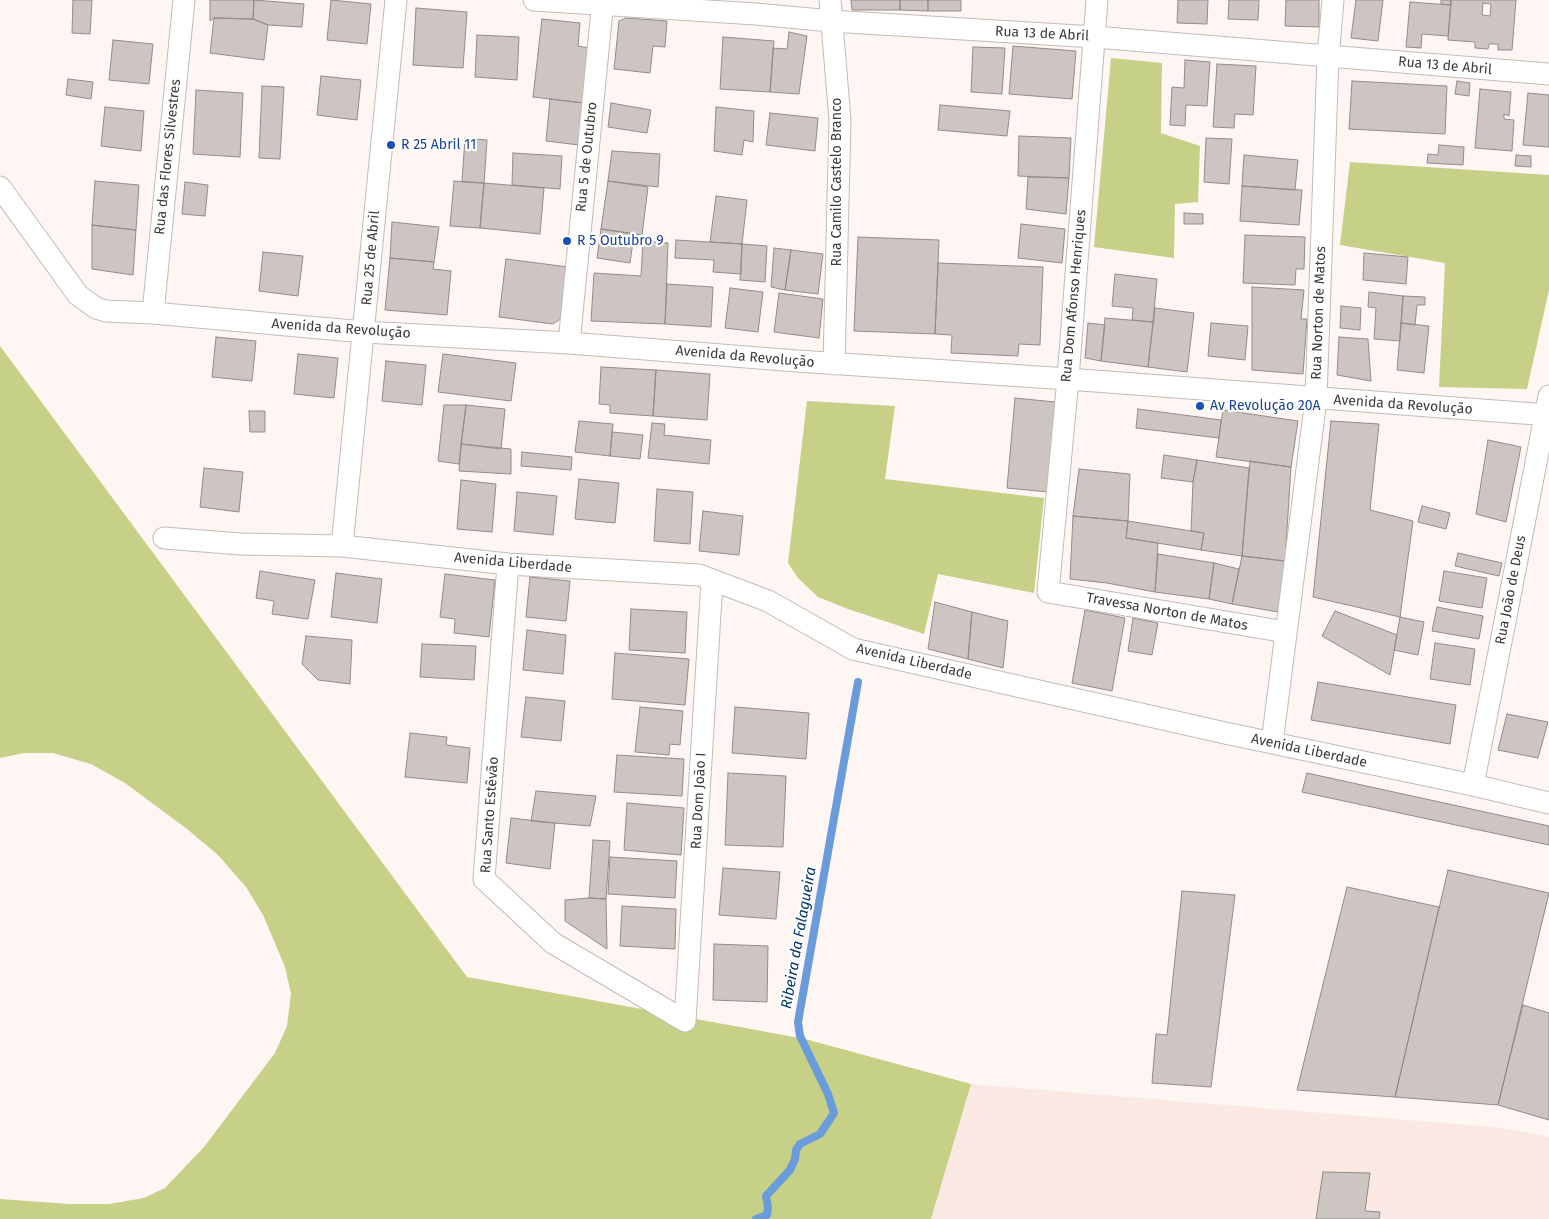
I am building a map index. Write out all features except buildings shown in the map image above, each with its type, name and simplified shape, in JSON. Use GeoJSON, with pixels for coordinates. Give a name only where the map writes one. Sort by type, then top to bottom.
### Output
{"type":"FeatureCollection","features":[{"type":"Feature","properties":{"kind":"street","name":"Rua das Flores Silvestres"},"geometry":{"type":"LineString","coordinates":[[153,313],[184,0]]}},
{"type":"Feature","properties":{"kind":"street","name":"Rua 25 de Abril"},"geometry":{"type":"LineString","coordinates":[[342,546],[396,0]]}},
{"type":"Feature","properties":{"kind":"street","name":"Rua 13 de Abril"},"geometry":{"type":"LineString","coordinates":[[534,0],[603,2],[832,21],[1095,37],[1549,74]]}},
{"type":"Feature","properties":{"kind":"street","name":"Rua Camilo Castelo Branco"},"geometry":{"type":"LineString","coordinates":[[830,0],[840,120],[834,364]]}},
{"type":"Feature","properties":{"kind":"street","name":"Rua Dom Afonso Henriques"},"geometry":{"type":"LineString","coordinates":[[1048,592],[1068,379],[1097,0]]}},
{"type":"Feature","properties":{"kind":"street","name":"Rua Norton de Matos"},"geometry":{"type":"LineString","coordinates":[[1272,743],[1316,399],[1328,57],[1333,0]]}},
{"type":"Feature","properties":{"kind":"street","name":"Rua 5 de Outubro"},"geometry":{"type":"LineString","coordinates":[[569,343],[603,2]]}},
{"type":"Feature","properties":{"kind":"street","name":"Avenida da Revolução"},"geometry":{"type":"LineString","coordinates":[[0,187],[78,295],[96,308],[106,311],[153,313],[364,332],[569,343],[1316,399],[1548,409]]}},
{"type":"Feature","properties":{"kind":"street","name":"Rua João de Deus"},"geometry":{"type":"LineString","coordinates":[[1473,785],[1548,409]]}},
{"type":"Feature","properties":{"kind":"street","name":"Avenida Liberdade"},"geometry":{"type":"LineString","coordinates":[[164,538],[241,544],[342,546],[508,564],[699,575],[768,601],[853,649],[1549,803]]}},
{"type":"Feature","properties":{"kind":"street","name":"Rua Santo Estêvão"},"geometry":{"type":"LineString","coordinates":[[508,564],[484,879],[553,943],[685,1021]]}},
{"type":"Feature","properties":{"kind":"street","name":"Rua Dom João I"},"geometry":{"type":"LineString","coordinates":[[685,1021],[712,581]]}},
{"type":"Feature","properties":{"kind":"street","name":"Travessa Norton de Matos"},"geometry":{"type":"LineString","coordinates":[[1048,592],[1286,632]]}},
{"type":"Feature","properties":{"kind":"shaded area"},"geometry":{"type":"Polygon","coordinates":[[[971,1084],[1503,1128],[1549,1137],[1549,1219],[931,1219],[971,1084]]]}},
{"type":"Feature","properties":{"kind":"green space"},"geometry":{"type":"Polygon","coordinates":[[[1111,58],[1162,63],[1161,133],[1200,146],[1198,202],[1175,204],[1174,258],[1094,247],[1111,58]]]}},
{"type":"Feature","properties":{"kind":"green space"},"geometry":{"type":"Polygon","coordinates":[[[1350,162],[1549,175],[1549,290],[1527,389],[1439,387],[1445,263],[1340,245],[1350,162]]]}},
{"type":"Feature","properties":{"kind":"green space"},"geometry":{"type":"Polygon","coordinates":[[[0,346],[467,977],[805,1039],[971,1084],[931,1219],[0,1219],[0,1199],[69,1204],[109,1204],[144,1198],[165,1188],[204,1147],[275,1053],[287,1026],[291,994],[285,967],[263,915],[246,887],[218,855],[187,829],[125,783],[91,764],[53,753],[24,753],[0,758],[0,346]]]}},
{"type":"Feature","properties":{"kind":"green space"},"geometry":{"type":"Polygon","coordinates":[[[807,401],[895,406],[885,479],[1044,498],[1034,593],[938,574],[924,634],[818,597],[798,578],[788,563],[807,401]]]}},
{"type":"Feature","properties":{"kind":"waterway","name":"Ribeira da Falagueira"},"geometry":{"type":"LineString","coordinates":[[756,1219],[767,1215],[766,1196],[790,1170],[795,1159],[796,1150],[800,1144],[820,1134],[834,1113],[828,1094],[800,1036],[798,1022],[858,682]]}},
{"type":"Feature","properties":{"kind":"place","name":"R 25 Abril 11"},"geometry":{"type":"Point","coordinates":[391,145]}},
{"type":"Feature","properties":{"kind":"place","name":"R 5 Outubro 9"},"geometry":{"type":"Point","coordinates":[567,241]}},
{"type":"Feature","properties":{"kind":"place","name":"Av Revolução 20A"},"geometry":{"type":"Point","coordinates":[1200,406]}}]}
